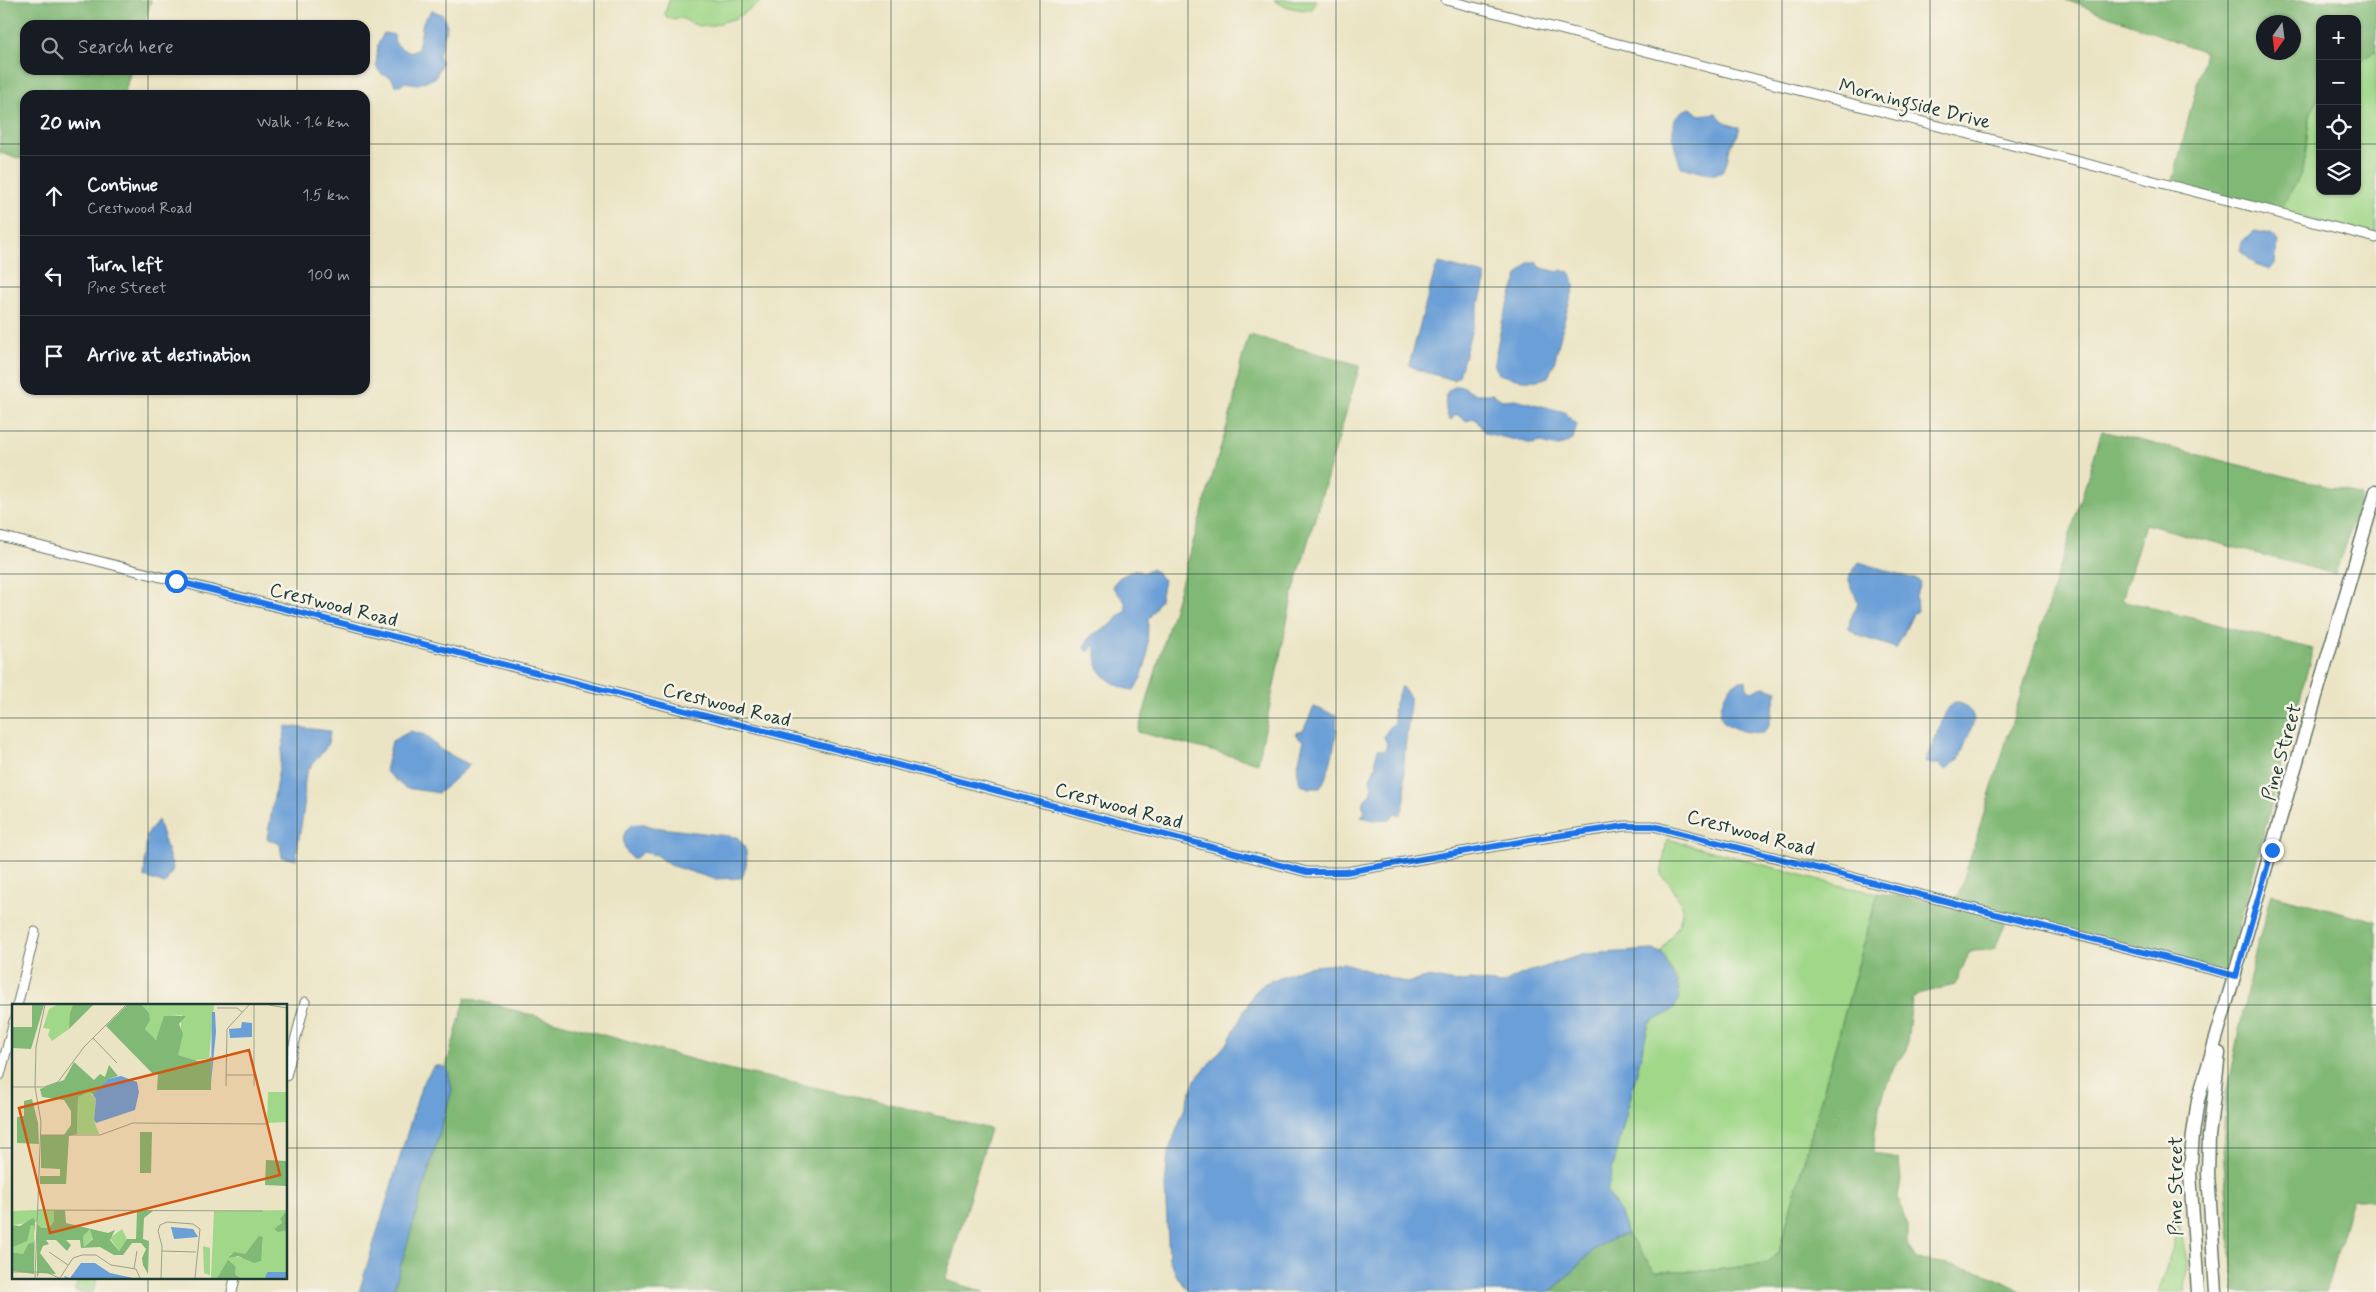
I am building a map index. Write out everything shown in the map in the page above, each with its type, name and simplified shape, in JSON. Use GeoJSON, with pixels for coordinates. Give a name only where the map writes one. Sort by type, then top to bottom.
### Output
{"type":"FeatureCollection","features":[{"type":"Feature","properties":{"kind":"main road","name":"Pine Street"},"geometry":{"type":"LineString","coordinates":[[2198,1292],[2190,1197],[2193,1134],[2201,1092],[2376,491]]}},
{"type":"Feature","properties":{"kind":"main road","name":"Pine Street"},"geometry":{"type":"LineString","coordinates":[[2216,1292],[2208,1173],[2213,1096],[2222,1023]]}},
{"type":"Feature","properties":{"kind":"main road"},"geometry":{"type":"LineString","coordinates":[[2194,1292],[2197,1270]]}},
{"type":"Feature","properties":{"kind":"street","name":"Morningside Drive"},"geometry":{"type":"LineString","coordinates":[[1446,0],[2376,238]]}},
{"type":"Feature","properties":{"kind":"street","name":"Crestwood Road"},"geometry":{"type":"LineString","coordinates":[[0,536],[871,758],[1307,872],[1346,872],[1536,839],[1625,826],[1653,826],[2236,976]]}},
{"type":"Feature","properties":{"kind":"street"},"geometry":{"type":"LineString","coordinates":[[17,1004],[35,932]]}},
{"type":"Feature","properties":{"kind":"street"},"geometry":{"type":"LineString","coordinates":[[288,1068],[305,1002]]}},
{"type":"Feature","properties":{"kind":"street"},"geometry":{"type":"LineString","coordinates":[[0,1075],[12,1037]]}},
{"type":"Feature","properties":{"kind":"green space"},"geometry":{"type":"Polygon","coordinates":[[[0,0],[151,0],[145,20],[20,20],[20,75],[130,75],[125,90],[20,90],[20,159],[0,153],[0,0]]]}},
{"type":"Feature","properties":{"kind":"green space"},"geometry":{"type":"Polygon","coordinates":[[[669,0],[764,0],[736,18],[710,26],[698,26],[681,18],[668,19],[665,14],[669,0]]]}},
{"type":"Feature","properties":{"kind":"green space"},"geometry":{"type":"Polygon","coordinates":[[[1274,0],[1317,0],[1312,10],[1308,10],[1287,7],[1274,0]]]}},
{"type":"Feature","properties":{"kind":"green space"},"geometry":{"type":"Polygon","coordinates":[[[2066,0],[2376,0],[2376,51],[2361,60],[2361,15],[2316,15],[2316,102],[2309,120],[2302,169],[2280,212],[2172,185],[2205,52],[2066,0]]]}},
{"type":"Feature","properties":{"kind":"green space"},"geometry":{"type":"Polygon","coordinates":[[[2376,51],[2376,236],[2280,212],[2302,169],[2309,120],[2316,102],[2316,195],[2361,195],[2361,60],[2376,51]]]}},
{"type":"Feature","properties":{"kind":"green space"},"geometry":{"type":"Polygon","coordinates":[[[1249,335],[1360,365],[1293,593],[1258,763],[1138,732],[1233,405],[1241,362],[1249,335]]]}},
{"type":"Feature","properties":{"kind":"green space"},"geometry":{"type":"Polygon","coordinates":[[[2102,431],[2362,495],[2335,574],[2145,524],[2122,600],[2313,649],[2226,974],[2009,914],[1995,949],[1969,953],[1955,985],[1921,993],[1912,999],[1906,1051],[1894,1067],[1886,1088],[1879,1110],[1874,1142],[1874,1152],[1899,1160],[1901,1181],[1898,1196],[1907,1227],[1907,1244],[1916,1260],[1942,1263],[1985,1274],[2011,1285],[2021,1292],[1551,1292],[1594,1250],[1612,1238],[1627,1234],[1655,1271],[1705,1271],[1765,1264],[1779,1251],[1878,893],[1947,904],[1959,894],[2102,431]]]}},
{"type":"Feature","properties":{"kind":"green space"},"geometry":{"type":"Polygon","coordinates":[[[1667,839],[1846,887],[1878,893],[1779,1251],[1765,1264],[1705,1271],[1654,1271],[1627,1234],[1619,1211],[1607,1191],[1649,1023],[1672,1010],[1678,981],[1661,952],[1679,925],[1683,908],[1671,885],[1661,875],[1667,839]]]}},
{"type":"Feature","properties":{"kind":"green space"},"geometry":{"type":"Polygon","coordinates":[[[2271,894],[2376,921],[2376,1202],[2352,1198],[2327,1292],[2234,1292],[2223,1148],[2226,1094],[2254,958],[2271,894]]]}},
{"type":"Feature","properties":{"kind":"green space"},"geometry":{"type":"Polygon","coordinates":[[[466,997],[723,1068],[874,1100],[990,1129],[945,1280],[985,1292],[393,1292],[452,1090],[446,1067],[466,997]]]}},
{"type":"Feature","properties":{"kind":"green space"},"geometry":{"type":"Polygon","coordinates":[[[2178,1219],[2187,1260],[2185,1292],[2159,1292],[2172,1250],[2178,1219]]]}},
{"type":"Feature","properties":{"kind":"green space"},"geometry":{"type":"Polygon","coordinates":[[[78,1280],[96,1280],[93,1292],[75,1292],[78,1280]]]}},
{"type":"Feature","properties":{"kind":"water"},"geometry":{"type":"Polygon","coordinates":[[[432,10],[443,15],[447,26],[439,56],[442,63],[435,78],[418,84],[405,82],[402,85],[395,85],[391,77],[381,74],[376,66],[378,44],[384,33],[394,35],[395,43],[402,49],[413,52],[418,49],[423,22],[432,10]]]}},
{"type":"Feature","properties":{"kind":"water"},"geometry":{"type":"Polygon","coordinates":[[[1691,108],[1699,115],[1716,113],[1726,123],[1739,127],[1724,169],[1720,173],[1709,174],[1681,167],[1674,141],[1674,124],[1682,111],[1691,108]]]}},
{"type":"Feature","properties":{"kind":"water"},"geometry":{"type":"Polygon","coordinates":[[[2255,231],[2270,234],[2278,241],[2275,264],[2270,269],[2255,264],[2240,251],[2242,241],[2255,231]]]}},
{"type":"Feature","properties":{"kind":"water"},"geometry":{"type":"Polygon","coordinates":[[[1529,262],[1536,262],[1542,268],[1558,272],[1561,270],[1569,272],[1575,285],[1566,313],[1554,364],[1548,377],[1536,380],[1515,379],[1497,373],[1494,362],[1502,322],[1518,275],[1529,262]]]}},
{"type":"Feature","properties":{"kind":"water"},"geometry":{"type":"Polygon","coordinates":[[[1439,263],[1485,275],[1485,282],[1459,376],[1454,380],[1418,370],[1409,365],[1435,270],[1439,263]]]}},
{"type":"Feature","properties":{"kind":"water"},"geometry":{"type":"Polygon","coordinates":[[[1455,386],[1465,387],[1475,394],[1493,394],[1502,400],[1515,399],[1565,412],[1577,424],[1573,439],[1557,446],[1541,442],[1533,444],[1485,433],[1475,418],[1467,421],[1456,414],[1450,421],[1446,411],[1446,394],[1455,386]]]}},
{"type":"Feature","properties":{"kind":"water"},"geometry":{"type":"Polygon","coordinates":[[[1859,562],[1918,580],[1920,583],[1916,595],[1917,613],[1913,614],[1896,649],[1860,636],[1849,629],[1850,620],[1858,603],[1848,578],[1859,562]]]}},
{"type":"Feature","properties":{"kind":"water"},"geometry":{"type":"Polygon","coordinates":[[[1152,568],[1164,580],[1160,600],[1148,620],[1147,658],[1141,679],[1134,690],[1129,690],[1112,682],[1102,673],[1097,664],[1096,648],[1093,645],[1089,652],[1085,649],[1088,640],[1094,634],[1112,624],[1119,616],[1126,612],[1125,602],[1112,586],[1119,578],[1135,569],[1143,573],[1152,568]]]}},
{"type":"Feature","properties":{"kind":"water"},"geometry":{"type":"Polygon","coordinates":[[[1746,680],[1747,688],[1752,691],[1764,687],[1777,691],[1768,728],[1762,733],[1737,729],[1728,725],[1722,718],[1721,707],[1728,690],[1736,682],[1746,680]]]}},
{"type":"Feature","properties":{"kind":"water"},"geometry":{"type":"Polygon","coordinates":[[[1401,686],[1410,697],[1404,762],[1405,800],[1403,807],[1400,815],[1394,813],[1391,819],[1374,820],[1361,817],[1365,812],[1362,803],[1370,794],[1372,787],[1370,779],[1376,766],[1375,760],[1378,749],[1385,751],[1387,744],[1384,737],[1389,727],[1395,723],[1393,709],[1401,686]]]}},
{"type":"Feature","properties":{"kind":"water"},"geometry":{"type":"Polygon","coordinates":[[[1955,703],[1962,704],[1968,708],[1974,718],[1974,722],[1959,759],[1946,770],[1939,764],[1925,762],[1948,707],[1955,703]]]}},
{"type":"Feature","properties":{"kind":"water"},"geometry":{"type":"Polygon","coordinates":[[[1314,707],[1336,715],[1337,722],[1335,742],[1324,782],[1320,788],[1308,788],[1300,783],[1297,769],[1304,740],[1298,738],[1295,733],[1303,731],[1314,707]]]}},
{"type":"Feature","properties":{"kind":"water"},"geometry":{"type":"Polygon","coordinates":[[[286,726],[330,731],[325,749],[311,765],[306,775],[304,806],[296,860],[282,857],[280,844],[267,839],[286,726]]]}},
{"type":"Feature","properties":{"kind":"water"},"geometry":{"type":"Polygon","coordinates":[[[411,731],[425,735],[441,750],[470,765],[439,793],[405,788],[385,771],[392,741],[411,731]]]}},
{"type":"Feature","properties":{"kind":"water"},"geometry":{"type":"Polygon","coordinates":[[[158,820],[173,869],[165,884],[144,877],[147,834],[158,820]]]}},
{"type":"Feature","properties":{"kind":"water"},"geometry":{"type":"Polygon","coordinates":[[[644,824],[653,827],[737,837],[744,846],[747,856],[742,878],[714,879],[669,865],[656,855],[643,852],[634,859],[625,848],[625,833],[632,825],[644,824]]]}},
{"type":"Feature","properties":{"kind":"water"},"geometry":{"type":"Polygon","coordinates":[[[1653,950],[1661,953],[1665,958],[1678,985],[1679,994],[1676,1004],[1671,1011],[1649,1023],[1607,1191],[1619,1211],[1627,1234],[1612,1238],[1594,1250],[1551,1292],[1190,1292],[1178,1278],[1169,1259],[1165,1187],[1168,1153],[1195,1080],[1228,1042],[1254,993],[1265,983],[1306,967],[1344,963],[1407,983],[1430,977],[1454,982],[1470,980],[1502,984],[1522,974],[1585,954],[1653,950]]]}},
{"type":"Feature","properties":{"kind":"water"},"geometry":{"type":"Polygon","coordinates":[[[434,1066],[442,1066],[448,1070],[452,1090],[393,1292],[359,1292],[422,1084],[434,1066]]]}},
{"type":"Feature","properties":{"kind":"route"},"geometry":{"type":"LineString","coordinates":[[176,581],[871,758],[1307,872],[1346,872],[1536,839],[1625,826],[1653,826],[1671,829],[2236,976],[2254,906],[2272,850]]}}]}
